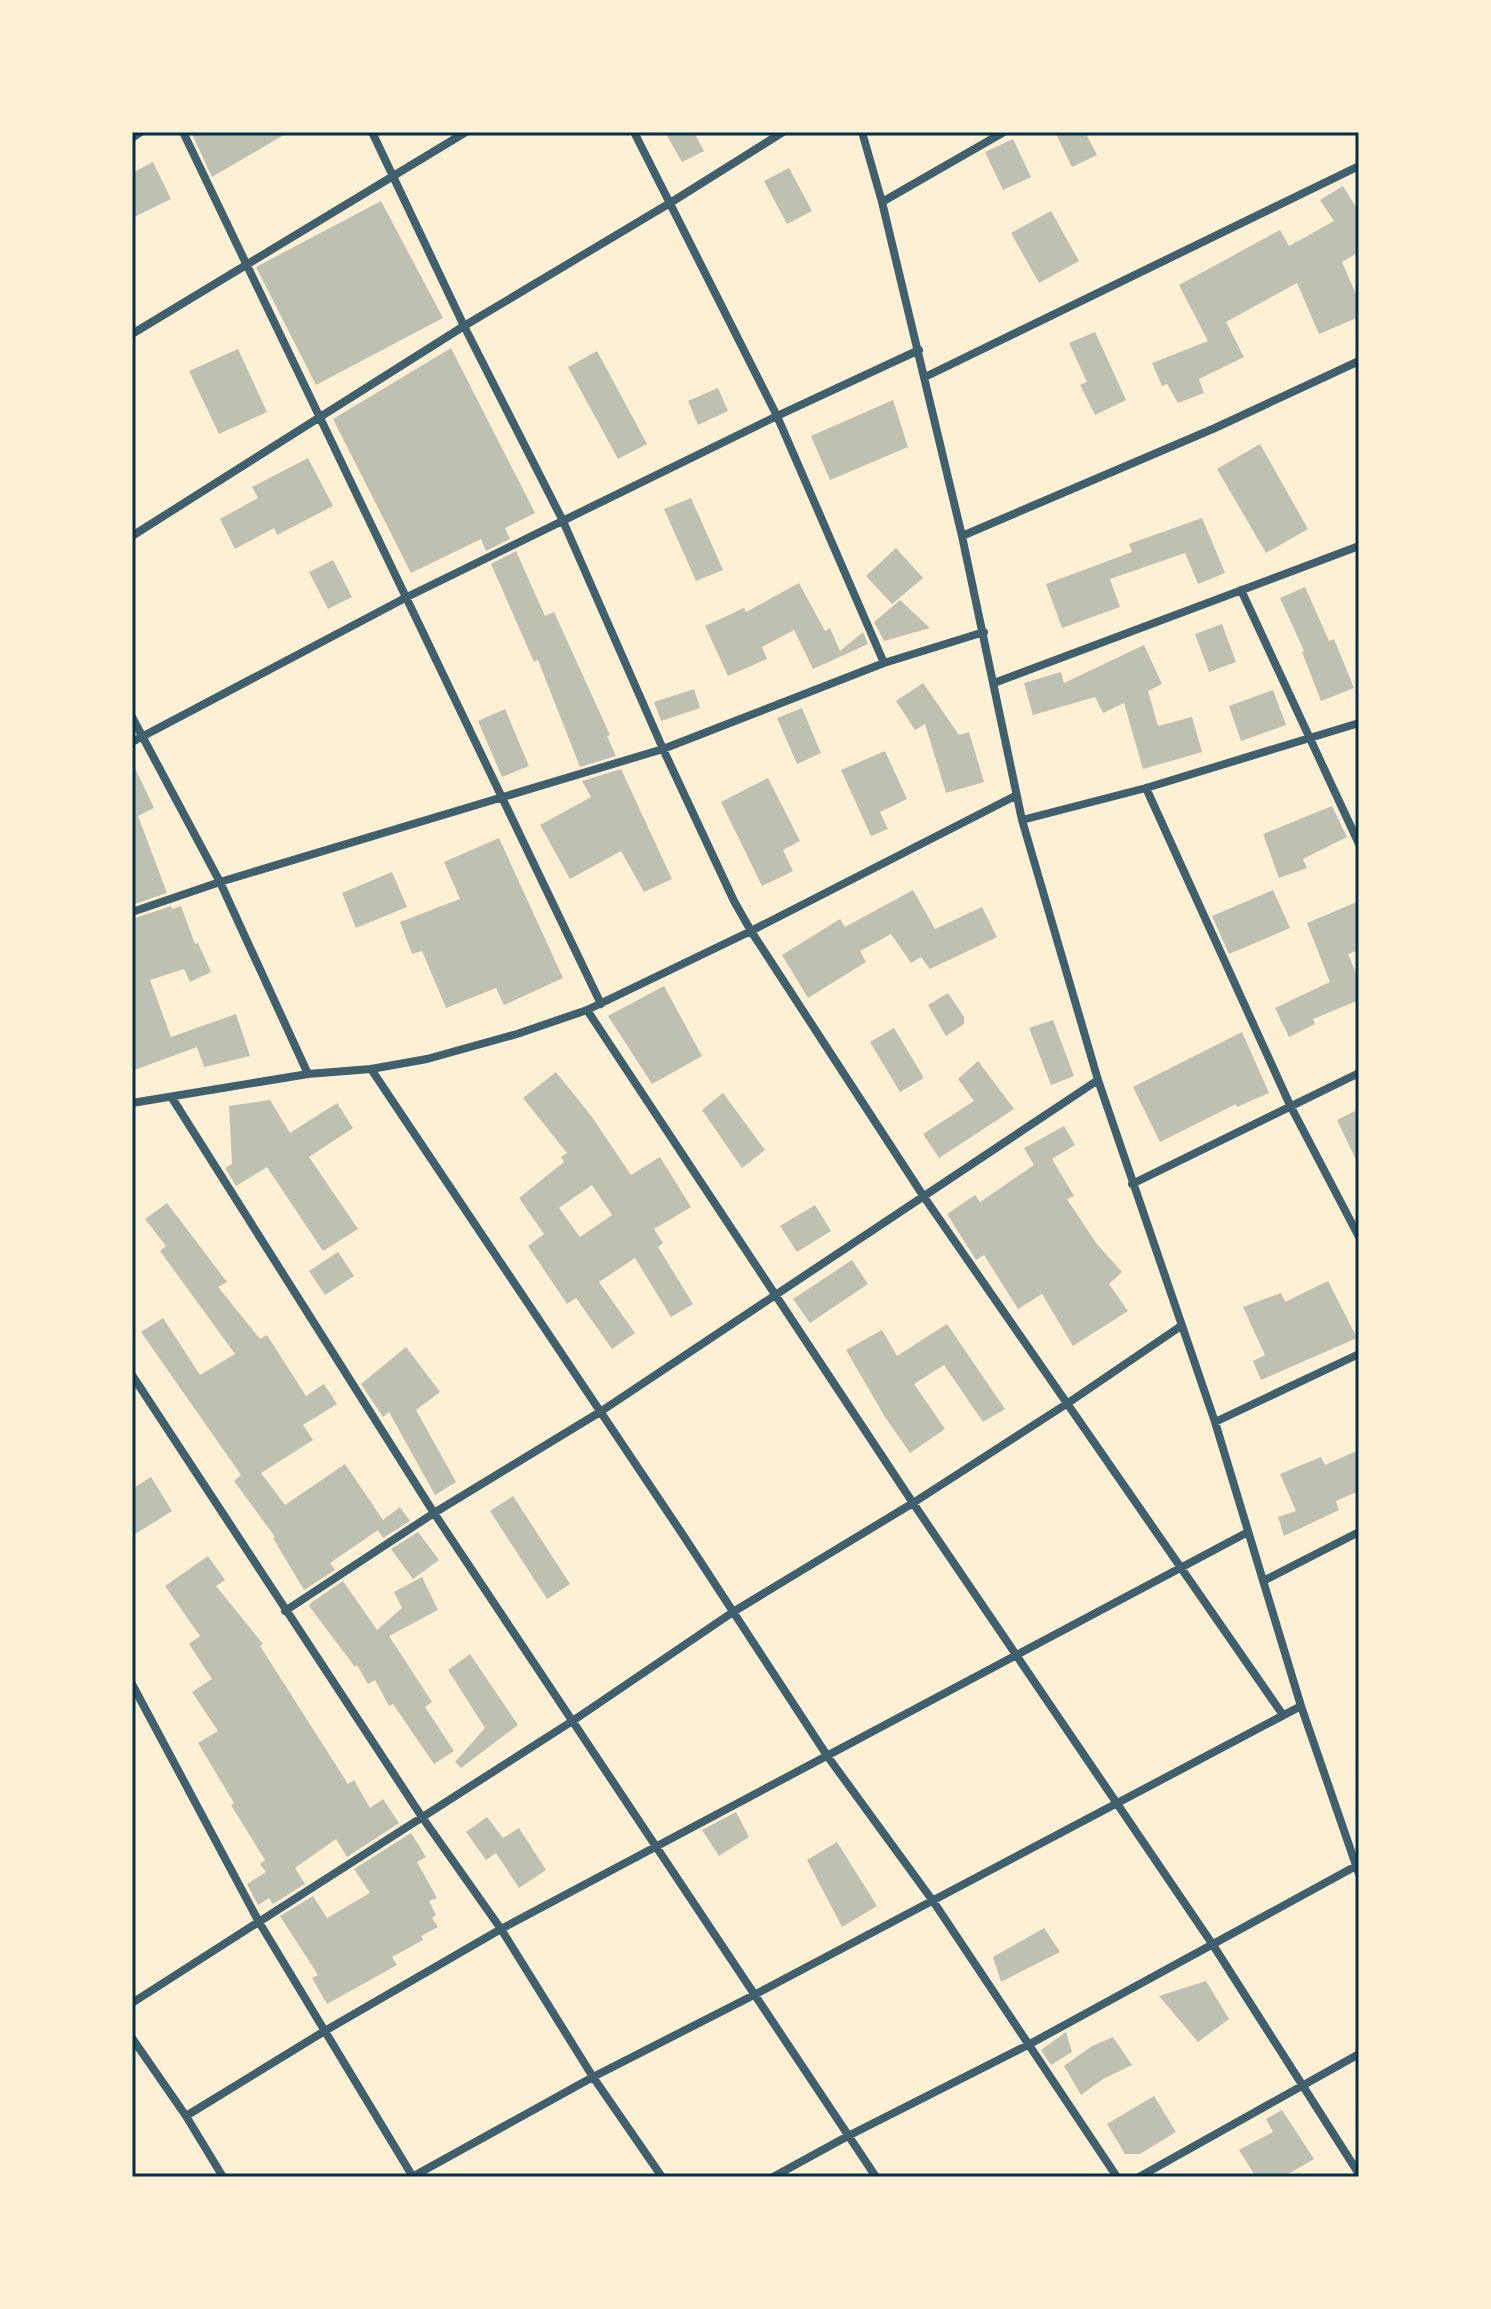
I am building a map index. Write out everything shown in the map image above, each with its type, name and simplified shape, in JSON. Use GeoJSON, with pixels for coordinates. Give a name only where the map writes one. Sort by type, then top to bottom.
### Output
{"type":"FeatureCollection","features":[{"type":"Feature","properties":{"kind":"street"},"geometry":{"type":"LineString","coordinates":[[132,138],[141,132]]}},
{"type":"Feature","properties":{"kind":"street"},"geometry":{"type":"LineString","coordinates":[[183,132],[601,1004]]}},
{"type":"Feature","properties":{"kind":"street"},"geometry":{"type":"LineString","coordinates":[[372,132],[464,326],[563,521],[663,749],[751,931],[924,1197],[1283,1715]]}},
{"type":"Feature","properties":{"kind":"street"},"geometry":{"type":"LineString","coordinates":[[132,334],[466,132]]}},
{"type":"Feature","properties":{"kind":"street"},"geometry":{"type":"LineString","coordinates":[[634,132],[777,416],[884,663]]}},
{"type":"Feature","properties":{"kind":"street"},"geometry":{"type":"LineString","coordinates":[[132,536],[464,326],[783,132]]}},
{"type":"Feature","properties":{"kind":"street"},"geometry":{"type":"LineString","coordinates":[[773,2177],[1358,1870],[1301,1706],[1215,1422],[1098,1080],[1015,796],[962,536],[919,350],[862,132]]}},
{"type":"Feature","properties":{"kind":"street"},"geometry":{"type":"LineString","coordinates":[[882,202],[1004,132]]}},
{"type":"Feature","properties":{"kind":"street"},"geometry":{"type":"LineString","coordinates":[[925,377],[1359,166]]}},
{"type":"Feature","properties":{"kind":"street"},"geometry":{"type":"LineString","coordinates":[[132,742],[407,597],[919,350]]}},
{"type":"Feature","properties":{"kind":"street"},"geometry":{"type":"LineString","coordinates":[[962,536],[1215,428],[1359,361]]}},
{"type":"Feature","properties":{"kind":"street"},"geometry":{"type":"LineString","coordinates":[[994,683],[1359,546]]}},
{"type":"Feature","properties":{"kind":"street"},"geometry":{"type":"LineString","coordinates":[[1241,590],[1359,844]]}},
{"type":"Feature","properties":{"kind":"street"},"geometry":{"type":"LineString","coordinates":[[132,912],[503,795],[663,749],[884,663],[984,632]]}},
{"type":"Feature","properties":{"kind":"street"},"geometry":{"type":"LineString","coordinates":[[132,717],[220,882],[308,1074]]}},
{"type":"Feature","properties":{"kind":"street"},"geometry":{"type":"LineString","coordinates":[[1022,820],[1146,788],[1359,723]]}},
{"type":"Feature","properties":{"kind":"street"},"geometry":{"type":"LineString","coordinates":[[1146,788],[1290,1105],[1359,1237]]}},
{"type":"Feature","properties":{"kind":"street"},"geometry":{"type":"LineString","coordinates":[[132,1103],[308,1074],[371,1069],[427,1059],[517,1034],[587,1010],[751,931],[1015,796]]}},
{"type":"Feature","properties":{"kind":"street"},"geometry":{"type":"LineString","coordinates":[[587,1010],[913,1503],[1213,1945],[1359,2174]]}},
{"type":"Feature","properties":{"kind":"street"},"geometry":{"type":"LineString","coordinates":[[371,1069],[828,1757],[933,1901],[1117,2177]]}},
{"type":"Feature","properties":{"kind":"street"},"geometry":{"type":"LineString","coordinates":[[1132,1184],[1359,1073]]}},
{"type":"Feature","properties":{"kind":"street"},"geometry":{"type":"LineString","coordinates":[[285,1611],[434,1513],[600,1412],[1098,1080]]}},
{"type":"Feature","properties":{"kind":"street"},"geometry":{"type":"LineString","coordinates":[[172,1098],[434,1513],[876,2177]]}},
{"type":"Feature","properties":{"kind":"street"},"geometry":{"type":"LineString","coordinates":[[132,2003],[574,1720],[733,1612],[913,1503],[1068,1403],[1181,1326]]}},
{"type":"Feature","properties":{"kind":"street"},"geometry":{"type":"LineString","coordinates":[[1215,1422],[1359,1354]]}},
{"type":"Feature","properties":{"kind":"street"},"geometry":{"type":"LineString","coordinates":[[132,1375],[285,1611],[422,1817],[501,1929],[593,2077],[662,2177]]}},
{"type":"Feature","properties":{"kind":"street"},"geometry":{"type":"LineString","coordinates":[[186,2116],[501,1929],[1248,1532]]}},
{"type":"Feature","properties":{"kind":"street"},"geometry":{"type":"LineString","coordinates":[[1263,1581],[1359,1532]]}},
{"type":"Feature","properties":{"kind":"street"},"geometry":{"type":"LineString","coordinates":[[132,1684],[259,1922],[412,2177],[593,2077],[1301,1706]]}},
{"type":"Feature","properties":{"kind":"street"},"geometry":{"type":"LineString","coordinates":[[1348,1842],[1359,1836]]}},
{"type":"Feature","properties":{"kind":"street"},"geometry":{"type":"LineString","coordinates":[[132,2038],[186,2116],[223,2177]]}},
{"type":"Feature","properties":{"kind":"street"},"geometry":{"type":"LineString","coordinates":[[1139,2177],[1359,2054]]}},
{"type":"Feature","properties":{"kind":"building"},"geometry":{"type":"Polygon","coordinates":[[[191,132],[289,132],[212,177],[191,132]]]}},
{"type":"Feature","properties":{"kind":"building"},"geometry":{"type":"Polygon","coordinates":[[[665,132],[694,132],[704,151],[682,162],[665,132]]]}},
{"type":"Feature","properties":{"kind":"building"},"geometry":{"type":"Polygon","coordinates":[[[1055,132],[1085,132],[1097,155],[1072,167],[1055,132]]]}},
{"type":"Feature","properties":{"kind":"building"},"geometry":{"type":"Polygon","coordinates":[[[1013,139],[1031,177],[1003,190],[985,152],[1013,139]]]}},
{"type":"Feature","properties":{"kind":"building"},"geometry":{"type":"Polygon","coordinates":[[[153,162],[171,199],[132,218],[132,173],[153,162]]]}},
{"type":"Feature","properties":{"kind":"building"},"geometry":{"type":"Polygon","coordinates":[[[789,168],[812,211],[787,224],[764,181],[789,168]]]}},
{"type":"Feature","properties":{"kind":"building"},"geometry":{"type":"Polygon","coordinates":[[[1343,186],[1359,212],[1359,252],[1342,262],[1359,301],[1359,317],[1319,334],[1297,283],[1226,322],[1244,357],[1199,379],[1204,393],[1178,403],[1167,384],[1162,386],[1152,363],[1208,341],[1179,285],[1280,230],[1289,246],[1334,221],[1320,200],[1343,186]]]}},
{"type":"Feature","properties":{"kind":"building"},"geometry":{"type":"Polygon","coordinates":[[[381,201],[443,318],[316,385],[256,267],[381,201]]]}},
{"type":"Feature","properties":{"kind":"building"},"geometry":{"type":"Polygon","coordinates":[[[1051,211],[1079,261],[1039,283],[1011,233],[1051,211]]]}},
{"type":"Feature","properties":{"kind":"building"},"geometry":{"type":"Polygon","coordinates":[[[1095,332],[1126,400],[1095,415],[1080,385],[1087,382],[1069,343],[1095,332]]]}},
{"type":"Feature","properties":{"kind":"building"},"geometry":{"type":"Polygon","coordinates":[[[451,348],[535,513],[505,528],[510,539],[486,551],[481,539],[411,573],[333,419],[451,348]]]}},
{"type":"Feature","properties":{"kind":"building"},"geometry":{"type":"Polygon","coordinates":[[[238,349],[267,412],[219,434],[189,371],[238,349]]]}},
{"type":"Feature","properties":{"kind":"building"},"geometry":{"type":"Polygon","coordinates":[[[597,351],[647,444],[618,459],[568,367],[597,351]]]}},
{"type":"Feature","properties":{"kind":"building"},"geometry":{"type":"Polygon","coordinates":[[[718,388],[728,411],[698,425],[688,401],[718,388]]]}},
{"type":"Feature","properties":{"kind":"building"},"geometry":{"type":"Polygon","coordinates":[[[893,400],[908,447],[830,480],[811,436],[893,400]]]}},
{"type":"Feature","properties":{"kind":"building"},"geometry":{"type":"Polygon","coordinates":[[[1260,444],[1308,529],[1266,553],[1217,469],[1260,444]]]}},
{"type":"Feature","properties":{"kind":"building"},"geometry":{"type":"Polygon","coordinates":[[[308,458],[333,506],[277,535],[274,528],[235,549],[220,519],[258,498],[252,487],[308,458]]]}},
{"type":"Feature","properties":{"kind":"building"},"geometry":{"type":"Polygon","coordinates":[[[691,498],[723,570],[696,581],[664,509],[691,498]]]}},
{"type":"Feature","properties":{"kind":"building"},"geometry":{"type":"Polygon","coordinates":[[[1202,518],[1225,573],[1198,584],[1185,553],[1110,579],[1120,607],[1062,628],[1046,584],[1132,552],[1129,544],[1202,518]]]}},
{"type":"Feature","properties":{"kind":"building"},"geometry":{"type":"Polygon","coordinates":[[[896,548],[923,578],[892,604],[866,576],[896,548]]]}},
{"type":"Feature","properties":{"kind":"building"},"geometry":{"type":"Polygon","coordinates":[[[516,551],[545,616],[554,612],[610,735],[607,736],[616,756],[580,767],[538,660],[534,662],[491,564],[516,551]]]}},
{"type":"Feature","properties":{"kind":"building"},"geometry":{"type":"Polygon","coordinates":[[[333,560],[352,597],[328,609],[309,572],[333,560]]]}},
{"type":"Feature","properties":{"kind":"building"},"geometry":{"type":"Polygon","coordinates":[[[799,583],[825,631],[830,628],[840,651],[863,632],[868,644],[813,669],[794,630],[762,647],[767,659],[728,676],[705,626],[744,608],[746,612],[799,583]]]}},
{"type":"Feature","properties":{"kind":"building"},"geometry":{"type":"Polygon","coordinates":[[[1305,587],[1329,641],[1334,639],[1354,688],[1321,701],[1304,651],[1280,598],[1305,587]]]}},
{"type":"Feature","properties":{"kind":"building"},"geometry":{"type":"Polygon","coordinates":[[[900,600],[930,628],[884,641],[874,622],[900,600]]]}},
{"type":"Feature","properties":{"kind":"building"},"geometry":{"type":"Polygon","coordinates":[[[1222,624],[1236,662],[1209,672],[1195,634],[1222,624]]]}},
{"type":"Feature","properties":{"kind":"building"},"geometry":{"type":"Polygon","coordinates":[[[1144,645],[1162,684],[1148,691],[1158,726],[1192,717],[1202,752],[1143,769],[1124,703],[1103,713],[1095,697],[1033,715],[1024,683],[1061,672],[1064,683],[1144,645]]]}},
{"type":"Feature","properties":{"kind":"building"},"geometry":{"type":"Polygon","coordinates":[[[923,683],[959,735],[969,732],[984,782],[946,793],[925,724],[915,730],[896,701],[923,683]]]}},
{"type":"Feature","properties":{"kind":"building"},"geometry":{"type":"Polygon","coordinates":[[[694,689],[700,708],[661,721],[654,702],[694,689]]]}},
{"type":"Feature","properties":{"kind":"building"},"geometry":{"type":"Polygon","coordinates":[[[1273,690],[1286,725],[1241,741],[1229,706],[1273,690]]]}},
{"type":"Feature","properties":{"kind":"building"},"geometry":{"type":"Polygon","coordinates":[[[802,708],[821,753],[797,764],[777,718],[802,708]]]}},
{"type":"Feature","properties":{"kind":"building"},"geometry":{"type":"Polygon","coordinates":[[[505,709],[529,766],[502,777],[478,721],[505,709]]]}},
{"type":"Feature","properties":{"kind":"building"},"geometry":{"type":"Polygon","coordinates":[[[885,751],[907,799],[880,812],[888,829],[871,836],[841,770],[885,751]]]}},
{"type":"Feature","properties":{"kind":"building"},"geometry":{"type":"Polygon","coordinates":[[[132,762],[154,808],[138,816],[167,893],[132,905],[132,762]]]}},
{"type":"Feature","properties":{"kind":"building"},"geometry":{"type":"Polygon","coordinates":[[[621,769],[672,879],[644,892],[621,851],[570,879],[540,825],[591,797],[582,781],[621,769]]]}},
{"type":"Feature","properties":{"kind":"building"},"geometry":{"type":"Polygon","coordinates":[[[768,778],[800,841],[783,850],[793,871],[762,886],[721,802],[768,778]]]}},
{"type":"Feature","properties":{"kind":"building"},"geometry":{"type":"Polygon","coordinates":[[[1332,806],[1347,837],[1303,859],[1307,868],[1279,878],[1263,834],[1332,806]]]}},
{"type":"Feature","properties":{"kind":"building"},"geometry":{"type":"Polygon","coordinates":[[[499,838],[563,978],[504,1005],[496,988],[446,1008],[422,951],[412,954],[400,922],[460,899],[444,862],[499,838]]]}},
{"type":"Feature","properties":{"kind":"building"},"geometry":{"type":"Polygon","coordinates":[[[392,872],[407,907],[356,928],[342,893],[392,872]]]}},
{"type":"Feature","properties":{"kind":"building"},"geometry":{"type":"Polygon","coordinates":[[[913,890],[935,929],[982,907],[997,937],[930,969],[921,957],[911,963],[891,934],[860,951],[866,962],[808,998],[782,955],[840,919],[845,927],[913,890]]]}},
{"type":"Feature","properties":{"kind":"building"},"geometry":{"type":"Polygon","coordinates":[[[1273,890],[1290,928],[1229,954],[1212,916],[1273,890]]]}},
{"type":"Feature","properties":{"kind":"building"},"geometry":{"type":"Polygon","coordinates":[[[1359,901],[1359,950],[1348,954],[1359,980],[1359,1000],[1313,1019],[1315,1024],[1289,1037],[1275,1008],[1330,982],[1307,923],[1359,901]]]}},
{"type":"Feature","properties":{"kind":"building"},"geometry":{"type":"Polygon","coordinates":[[[171,906],[172,909],[181,906],[195,944],[198,943],[211,972],[190,982],[184,969],[150,980],[171,1037],[236,1014],[250,1056],[204,1067],[197,1047],[132,1071],[132,919],[171,906]]]}},
{"type":"Feature","properties":{"kind":"building"},"geometry":{"type":"Polygon","coordinates":[[[664,986],[702,1056],[652,1084],[608,1016],[664,986]]]}},
{"type":"Feature","properties":{"kind":"building"},"geometry":{"type":"Polygon","coordinates":[[[948,993],[964,1017],[964,1024],[946,1036],[928,1005],[948,993]]]}},
{"type":"Feature","properties":{"kind":"building"},"geometry":{"type":"Polygon","coordinates":[[[1053,1020],[1074,1076],[1051,1085],[1029,1028],[1053,1020]]]}},
{"type":"Feature","properties":{"kind":"building"},"geometry":{"type":"Polygon","coordinates":[[[894,1028],[924,1078],[900,1092],[870,1042],[894,1028]]]}},
{"type":"Feature","properties":{"kind":"building"},"geometry":{"type":"Polygon","coordinates":[[[1242,1032],[1269,1093],[1237,1107],[1236,1104],[1160,1142],[1133,1087],[1242,1032]]]}},
{"type":"Feature","properties":{"kind":"building"},"geometry":{"type":"Polygon","coordinates":[[[978,1061],[1014,1109],[939,1158],[923,1134],[974,1101],[958,1079],[978,1061]]]}},
{"type":"Feature","properties":{"kind":"building"},"geometry":{"type":"Polygon","coordinates":[[[556,1072],[592,1117],[631,1175],[660,1157],[691,1207],[654,1229],[663,1243],[658,1247],[693,1304],[671,1317],[635,1258],[599,1282],[635,1333],[612,1349],[576,1298],[567,1304],[528,1246],[544,1234],[519,1198],[564,1162],[561,1157],[567,1153],[523,1098],[556,1072]],[[592,1185],[559,1208],[580,1237],[612,1215],[592,1185]]]}},
{"type":"Feature","properties":{"kind":"building"},"geometry":{"type":"Polygon","coordinates":[[[723,1093],[765,1150],[742,1168],[702,1110],[723,1093]]]}},
{"type":"Feature","properties":{"kind":"building"},"geometry":{"type":"Polygon","coordinates":[[[270,1100],[290,1133],[337,1103],[353,1128],[309,1157],[358,1229],[323,1251],[267,1167],[236,1186],[225,1168],[232,1164],[229,1106],[270,1100]]]}},
{"type":"Feature","properties":{"kind":"building"},"geometry":{"type":"Polygon","coordinates":[[[1359,1109],[1359,1166],[1337,1120],[1359,1109]]]}},
{"type":"Feature","properties":{"kind":"building"},"geometry":{"type":"Polygon","coordinates":[[[1064,1126],[1075,1145],[1052,1159],[1074,1196],[1067,1199],[1096,1243],[1122,1272],[1109,1284],[1128,1311],[1073,1346],[1042,1294],[1018,1309],[984,1255],[976,1260],[947,1214],[975,1195],[980,1202],[1034,1165],[1024,1148],[1064,1126]]]}},
{"type":"Feature","properties":{"kind":"building"},"geometry":{"type":"Polygon","coordinates":[[[167,1203],[227,1282],[218,1287],[260,1339],[267,1335],[306,1396],[324,1384],[337,1404],[303,1425],[313,1440],[261,1473],[285,1505],[345,1464],[383,1520],[400,1507],[410,1521],[383,1538],[378,1530],[330,1563],[335,1570],[304,1590],[275,1537],[234,1481],[241,1475],[141,1332],[163,1318],[200,1375],[235,1354],[160,1251],[166,1246],[145,1219],[167,1203]]]}},
{"type":"Feature","properties":{"kind":"building"},"geometry":{"type":"Polygon","coordinates":[[[815,1205],[831,1231],[797,1252],[780,1226],[815,1205]]]}},
{"type":"Feature","properties":{"kind":"building"},"geometry":{"type":"Polygon","coordinates":[[[338,1252],[354,1276],[325,1295],[309,1271],[338,1252]]]}},
{"type":"Feature","properties":{"kind":"building"},"geometry":{"type":"Polygon","coordinates":[[[852,1260],[868,1284],[810,1323],[793,1299],[852,1260]]]}},
{"type":"Feature","properties":{"kind":"building"},"geometry":{"type":"Polygon","coordinates":[[[1328,1281],[1357,1338],[1261,1380],[1253,1361],[1265,1355],[1243,1307],[1281,1293],[1285,1302],[1328,1281]]]}},
{"type":"Feature","properties":{"kind":"building"},"geometry":{"type":"Polygon","coordinates":[[[947,1324],[1005,1409],[983,1422],[944,1365],[914,1384],[945,1429],[910,1453],[846,1350],[882,1330],[897,1356],[947,1324]]]}},
{"type":"Feature","properties":{"kind":"building"},"geometry":{"type":"Polygon","coordinates":[[[406,1347],[440,1392],[416,1410],[456,1482],[435,1495],[389,1412],[383,1417],[361,1384],[406,1347]]]}},
{"type":"Feature","properties":{"kind":"building"},"geometry":{"type":"Polygon","coordinates":[[[1359,1450],[1359,1491],[1336,1501],[1339,1510],[1284,1536],[1278,1517],[1296,1511],[1280,1474],[1321,1457],[1325,1465],[1359,1450]]]}},
{"type":"Feature","properties":{"kind":"building"},"geometry":{"type":"Polygon","coordinates":[[[151,1477],[172,1511],[132,1536],[132,1489],[151,1477]]]}},
{"type":"Feature","properties":{"kind":"building"},"geometry":{"type":"Polygon","coordinates":[[[513,1496],[570,1584],[547,1599],[490,1511],[513,1496]]]}},
{"type":"Feature","properties":{"kind":"building"},"geometry":{"type":"Polygon","coordinates":[[[418,1532],[439,1560],[413,1579],[391,1549],[418,1532]]]}},
{"type":"Feature","properties":{"kind":"building"},"geometry":{"type":"Polygon","coordinates":[[[208,1556],[225,1580],[216,1586],[263,1644],[260,1646],[348,1784],[354,1780],[370,1808],[383,1799],[399,1823],[347,1857],[336,1839],[295,1868],[305,1884],[273,1904],[269,1898],[258,1905],[247,1884],[266,1872],[260,1864],[265,1860],[198,1743],[218,1731],[192,1692],[212,1679],[189,1644],[200,1636],[165,1586],[208,1556]]]}},
{"type":"Feature","properties":{"kind":"building"},"geometry":{"type":"Polygon","coordinates":[[[422,1577],[438,1610],[389,1636],[432,1702],[425,1707],[454,1751],[434,1764],[393,1704],[389,1706],[375,1680],[368,1684],[357,1665],[355,1667],[309,1606],[343,1581],[377,1630],[402,1608],[394,1592],[422,1577]]]}},
{"type":"Feature","properties":{"kind":"building"},"geometry":{"type":"Polygon","coordinates":[[[470,1654],[518,1725],[461,1768],[455,1762],[485,1728],[448,1670],[470,1654]]]}},
{"type":"Feature","properties":{"kind":"building"},"geometry":{"type":"Polygon","coordinates":[[[736,1812],[749,1837],[719,1856],[702,1830],[736,1812]]]}},
{"type":"Feature","properties":{"kind":"building"},"geometry":{"type":"Polygon","coordinates":[[[487,1817],[503,1838],[519,1828],[546,1870],[519,1888],[496,1853],[486,1860],[466,1832],[487,1817]]]}},
{"type":"Feature","properties":{"kind":"building"},"geometry":{"type":"Polygon","coordinates":[[[411,1833],[426,1857],[417,1862],[437,1898],[429,1901],[436,1915],[432,1918],[438,1927],[421,1936],[423,1940],[392,1957],[397,1965],[327,2004],[312,1978],[318,1975],[280,1916],[313,1896],[327,1918],[370,1893],[354,1869],[411,1833]]]}},
{"type":"Feature","properties":{"kind":"building"},"geometry":{"type":"Polygon","coordinates":[[[837,1842],[877,1906],[842,1927],[807,1860],[837,1842]]]}},
{"type":"Feature","properties":{"kind":"building"},"geometry":{"type":"Polygon","coordinates":[[[1044,1928],[1060,1952],[1001,1982],[993,1957],[1044,1928]]]}},
{"type":"Feature","properties":{"kind":"building"},"geometry":{"type":"Polygon","coordinates":[[[1206,1981],[1229,2019],[1198,2042],[1159,1996],[1206,1981]]]}},
{"type":"Feature","properties":{"kind":"building"},"geometry":{"type":"Polygon","coordinates":[[[1066,2032],[1072,2052],[1051,2065],[1041,2050],[1066,2032]]]}},
{"type":"Feature","properties":{"kind":"building"},"geometry":{"type":"Polygon","coordinates":[[[1113,2037],[1132,2065],[1103,2079],[1081,2095],[1064,2066],[1092,2046],[1113,2037]]]}},
{"type":"Feature","properties":{"kind":"building"},"geometry":{"type":"Polygon","coordinates":[[[1154,2096],[1176,2132],[1140,2154],[1125,2154],[1107,2124],[1154,2096]]]}},
{"type":"Feature","properties":{"kind":"building"},"geometry":{"type":"Polygon","coordinates":[[[1282,2110],[1314,2159],[1283,2177],[1256,2177],[1239,2150],[1273,2132],[1266,2119],[1282,2110]]]}}]}
